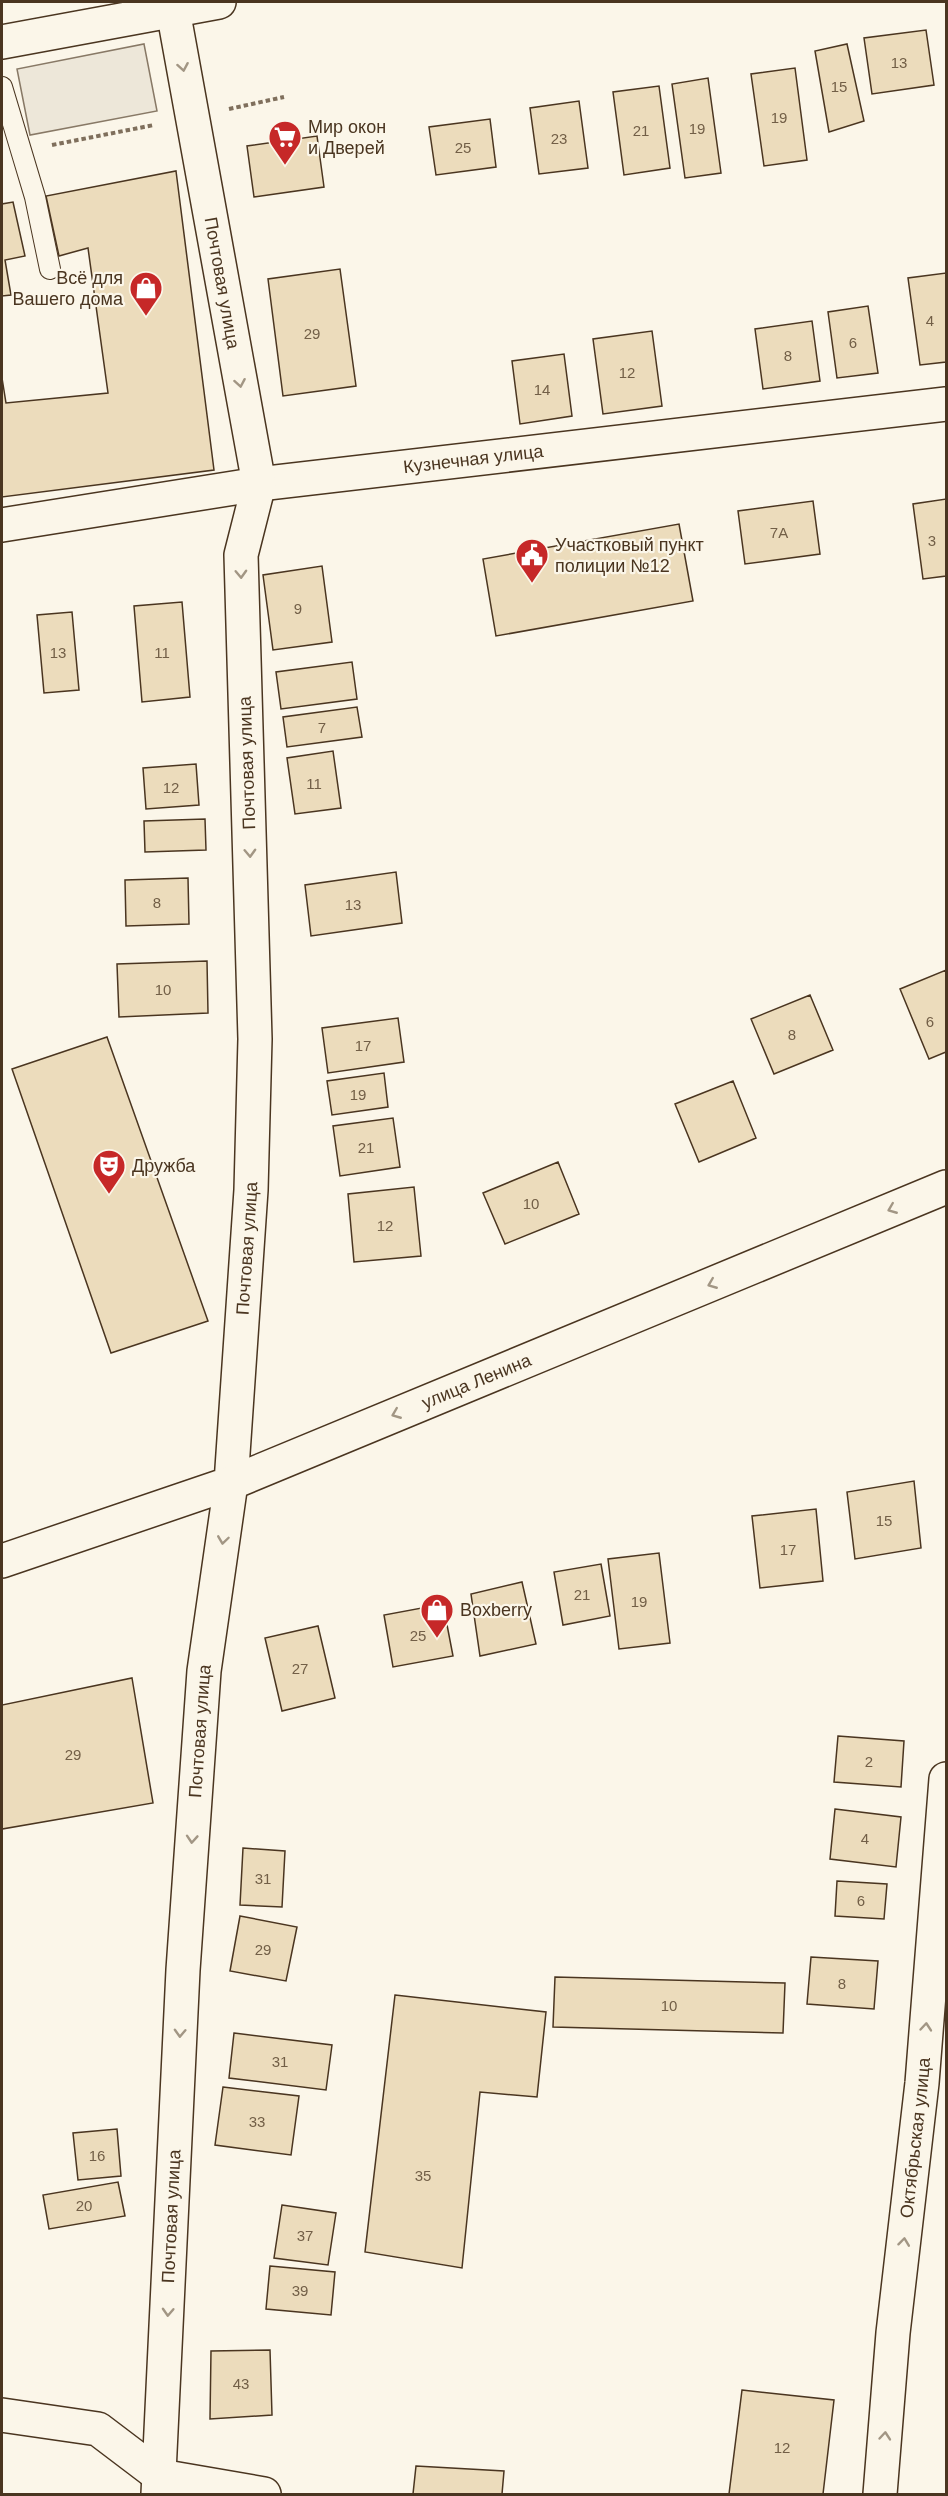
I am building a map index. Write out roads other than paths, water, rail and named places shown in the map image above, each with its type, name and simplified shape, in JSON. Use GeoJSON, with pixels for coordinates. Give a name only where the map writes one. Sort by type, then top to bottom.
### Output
{"type":"FeatureCollection","features":[{"type":"Feature","properties":{"kind":"street"},"geometry":{"type":"LineString","coordinates":[[2,42],[219,2]]}},
{"type":"Feature","properties":{"kind":"street","name":"Почтовая улица"},"geometry":{"type":"LineString","coordinates":[[159,2485],[183,1970],[204,1671],[231,1482],[251,1190],[255,1039],[241,555],[258,484],[173,10]]}},
{"type":"Feature","properties":{"kind":"street","name":"Кузнечная улица"},"geometry":{"type":"LineString","coordinates":[[2,525],[258,484],[946,404]]}},
{"type":"Feature","properties":{"kind":"street","name":"улица Ленина"},"geometry":{"type":"LineString","coordinates":[[2,1561],[231,1482],[946,1187]]}},
{"type":"Feature","properties":{"kind":"street","name":"Октябрьская улица"},"geometry":{"type":"LineString","coordinates":[[880,2494],[893,2333],[922,2083],[946,1779]]}},
{"type":"Feature","properties":{"kind":"street"},"geometry":{"type":"LineString","coordinates":[[2,2415],[98,2429],[159,2485],[264,2494]]}},
{"type":"Feature","properties":{"kind":"lane"},"geometry":{"type":"LineString","coordinates":[[2,87],[35,197],[50,269]]}},
{"type":"Feature","properties":{"kind":"place","name":"Мир окон и Дверей"},"geometry":{"type":"Point","coordinates":[285,166]}},
{"type":"Feature","properties":{"kind":"place","name":"Всё для Вашего дома"},"geometry":{"type":"Point","coordinates":[146,317]}},
{"type":"Feature","properties":{"kind":"place","name":"Участковый пункт полиции №12"},"geometry":{"type":"Point","coordinates":[532,584]}},
{"type":"Feature","properties":{"kind":"place","name":"Дружба"},"geometry":{"type":"Point","coordinates":[109,1195]}},
{"type":"Feature","properties":{"kind":"place","name":"Boxberry"},"geometry":{"type":"Point","coordinates":[437,1639]}}]}
